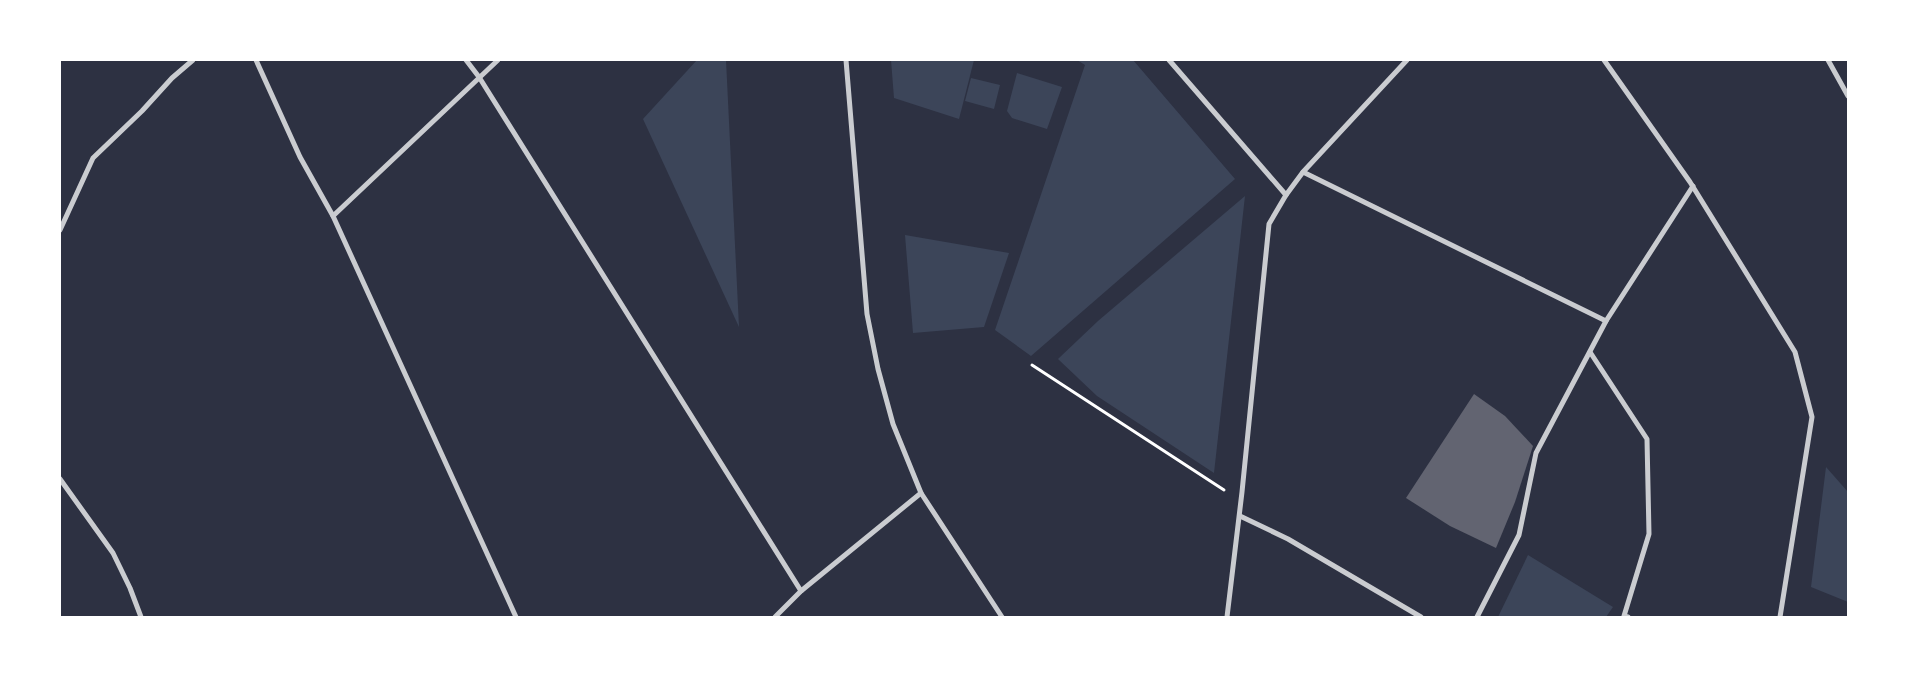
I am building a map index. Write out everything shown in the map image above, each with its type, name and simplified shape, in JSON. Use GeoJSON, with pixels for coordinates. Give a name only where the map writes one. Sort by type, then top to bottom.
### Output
{"type":"FeatureCollection","features":[{"type":"Feature","properties":{"kind":"street"},"geometry":{"type":"LineString","coordinates":[[60,230],[93,158],[142,111],[172,78],[193,60]]}},
{"type":"Feature","properties":{"kind":"street"},"geometry":{"type":"LineString","coordinates":[[256,60],[300,157],[333,216],[516,617]]}},
{"type":"Feature","properties":{"kind":"street"},"geometry":{"type":"LineString","coordinates":[[466,60],[479,77],[801,591]]}},
{"type":"Feature","properties":{"kind":"street"},"geometry":{"type":"LineString","coordinates":[[333,216],[498,60]]}},
{"type":"Feature","properties":{"kind":"street"},"geometry":{"type":"LineString","coordinates":[[846,60],[867,314],[878,369],[893,424],[921,493],[1002,617]]}},
{"type":"Feature","properties":{"kind":"street"},"geometry":{"type":"LineString","coordinates":[[1169,60],[1286,195]]}},
{"type":"Feature","properties":{"kind":"street"},"geometry":{"type":"LineString","coordinates":[[1227,617],[1240,516],[1269,224],[1286,195],[1303,172],[1407,60]]}},
{"type":"Feature","properties":{"kind":"street"},"geometry":{"type":"LineString","coordinates":[[1604,60],[1693,186],[1795,352],[1812,417],[1780,617]]}},
{"type":"Feature","properties":{"kind":"street"},"geometry":{"type":"LineString","coordinates":[[1828,60],[1848,96]]}},
{"type":"Feature","properties":{"kind":"street"},"geometry":{"type":"LineString","coordinates":[[1303,172],[1606,321]]}},
{"type":"Feature","properties":{"kind":"street"},"geometry":{"type":"LineString","coordinates":[[1477,617],[1519,535],[1536,453],[1606,321],[1693,186]]}},
{"type":"Feature","properties":{"kind":"street"},"geometry":{"type":"LineString","coordinates":[[1590,352],[1647,440],[1649,534],[1626,616]]}},
{"type":"Feature","properties":{"kind":"street"},"geometry":{"type":"LineString","coordinates":[[60,478],[113,553],[130,588],[141,617]]}},
{"type":"Feature","properties":{"kind":"street"},"geometry":{"type":"LineString","coordinates":[[775,617],[801,591],[921,493]]}},
{"type":"Feature","properties":{"kind":"street"},"geometry":{"type":"LineString","coordinates":[[1240,516],[1288,539],[1421,617]]}},
{"type":"Feature","properties":{"kind":"path"},"geometry":{"type":"LineString","coordinates":[[1032,365],[1241,501]]}},
{"type":"Feature","properties":{"kind":"shaded area"},"geometry":{"type":"Polygon","coordinates":[[[697,60],[726,60],[739,327],[643,119],[697,60]]]}},
{"type":"Feature","properties":{"kind":"shaded area"},"geometry":{"type":"Polygon","coordinates":[[[891,60],[974,60],[959,119],[894,98],[891,60]]]}},
{"type":"Feature","properties":{"kind":"shaded area"},"geometry":{"type":"Polygon","coordinates":[[[1077,60],[1133,60],[1235,179],[1031,356],[995,330],[1085,65],[1077,60]]]}},
{"type":"Feature","properties":{"kind":"shaded area"},"geometry":{"type":"Polygon","coordinates":[[[1017,73],[1062,87],[1047,129],[1012,118],[1007,111],[1017,73]]]}},
{"type":"Feature","properties":{"kind":"shaded area"},"geometry":{"type":"Polygon","coordinates":[[[971,78],[1000,85],[994,109],[965,101],[971,78]]]}},
{"type":"Feature","properties":{"kind":"shaded area"},"geometry":{"type":"Polygon","coordinates":[[[1245,196],[1214,473],[1097,396],[1058,359],[1098,321],[1245,196]]]}},
{"type":"Feature","properties":{"kind":"shaded area"},"geometry":{"type":"Polygon","coordinates":[[[905,235],[1009,253],[984,327],[913,333],[905,235]]]}},
{"type":"Feature","properties":{"kind":"shaded area"},"geometry":{"type":"Polygon","coordinates":[[[1826,467],[1848,492],[1848,602],[1811,587],[1826,467]]]}},
{"type":"Feature","properties":{"kind":"shaded area"},"geometry":{"type":"Polygon","coordinates":[[[1528,555],[1613,607],[1606,617],[1498,617],[1528,555]]]}},
{"type":"Feature","properties":{"kind":"building"},"geometry":{"type":"Polygon","coordinates":[[[1474,394],[1505,416],[1533,446],[1515,502],[1496,548],[1450,526],[1406,498],[1474,394]]]}}]}
